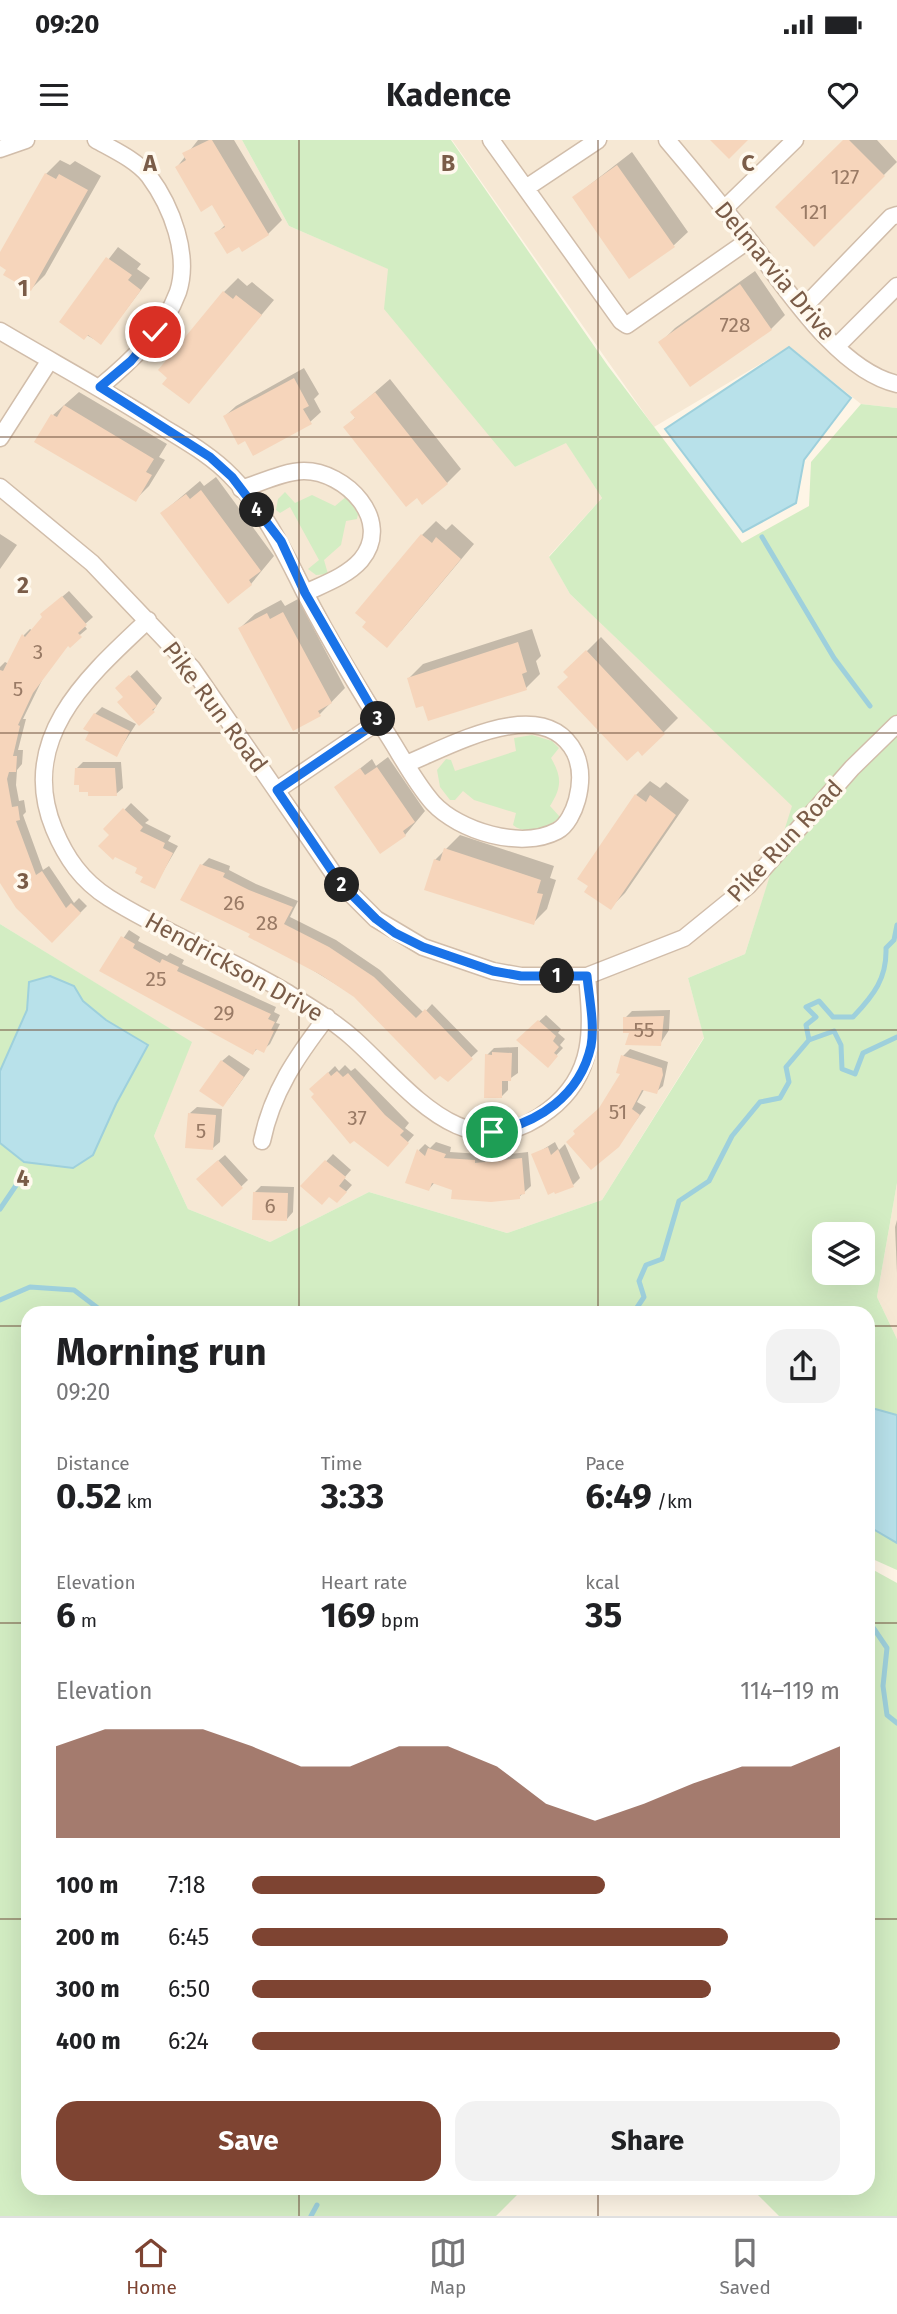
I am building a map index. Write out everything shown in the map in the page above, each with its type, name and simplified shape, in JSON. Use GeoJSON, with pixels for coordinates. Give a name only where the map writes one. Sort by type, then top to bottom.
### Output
{"type":"FeatureCollection","features":[{"type":"Feature","properties":{"kind":"street"},"geometry":{"type":"LineString","coordinates":[[0,149],[26,140]]}},
{"type":"Feature","properties":{"kind":"street"},"geometry":{"type":"LineString","coordinates":[[96,140],[126,157],[148,175],[174,223],[181,252],[181,277],[177,295],[155,332],[131,361],[100,387]]}},
{"type":"Feature","properties":{"kind":"street"},"geometry":{"type":"LineString","coordinates":[[491,140],[621,321],[627,325],[749,240]]}},
{"type":"Feature","properties":{"kind":"street"},"geometry":{"type":"LineString","coordinates":[[526,188],[598,140]]}},
{"type":"Feature","properties":{"kind":"street","name":"Delmarvia Drive"},"geometry":{"type":"LineString","coordinates":[[667,140],[837,346],[873,374],[897,384]]}},
{"type":"Feature","properties":{"kind":"street"},"geometry":{"type":"LineString","coordinates":[[724,209],[795,140]]}},
{"type":"Feature","properties":{"kind":"street"},"geometry":{"type":"LineString","coordinates":[[803,308],[891,217],[897,215]]}},
{"type":"Feature","properties":{"kind":"street"},"geometry":{"type":"LineString","coordinates":[[837,346],[897,286]]}},
{"type":"Feature","properties":{"kind":"street"},"geometry":{"type":"LineString","coordinates":[[0,331],[100,387],[210,457],[241,489],[281,541],[305,593],[379,721],[406,764],[433,803],[457,821],[513,837],[537,837],[559,831],[573,812],[580,788],[580,768],[574,752],[558,732],[532,723],[505,725],[406,764]]}},
{"type":"Feature","properties":{"kind":"street"},"geometry":{"type":"LineString","coordinates":[[0,438],[50,360]]}},
{"type":"Feature","properties":{"kind":"street"},"geometry":{"type":"LineString","coordinates":[[241,489],[303,471],[340,482],[358,495],[371,522],[369,540],[360,560],[345,573],[305,593]]}},
{"type":"Feature","properties":{"kind":"street","name":"Pike Run Road"},"geometry":{"type":"LineString","coordinates":[[0,486],[92,563],[192,668],[340,883],[376,919],[395,933],[423,947],[493,971],[521,976],[587,976],[673,943],[717,914],[748,886],[852,768],[897,724]]}},
{"type":"Feature","properties":{"kind":"street","name":"Hendrickson Drive"},"geometry":{"type":"LineString","coordinates":[[148,620],[98,666],[72,698],[43,764],[43,796],[64,852],[82,877],[108,898],[282,990],[327,1017],[432,1112],[461,1128],[492,1132],[520,1127],[539,1118],[555,1105],[575,1082],[590,1047],[587,976]]}},
{"type":"Feature","properties":{"kind":"street"},"geometry":{"type":"LineString","coordinates":[[277,790],[379,721]]}},
{"type":"Feature","properties":{"kind":"street"},"geometry":{"type":"LineString","coordinates":[[262,1140],[276,1092],[295,1059],[327,1017]]}},
{"type":"Feature","properties":{"kind":"shaded area"},"geometry":{"type":"Polygon","coordinates":[[[0,140],[242,140],[289,226],[389,269],[515,467],[566,442],[602,498],[549,556],[570,594],[793,806],[745,954],[688,978],[704,1037],[602,1200],[507,1233],[369,1192],[270,1242],[188,1209],[154,1136],[191,1042],[0,924],[0,140]]]}},
{"type":"Feature","properties":{"kind":"shaded area"},"geometry":{"type":"Polygon","coordinates":[[[452,140],[897,140],[897,408],[861,404],[789,347],[654,427],[452,140]]]}},
{"type":"Feature","properties":{"kind":"shaded area"},"geometry":{"type":"Polygon","coordinates":[[[897,1183],[897,1339],[877,1297],[897,1183]]]}},
{"type":"Feature","properties":{"kind":"green space"},"geometry":{"type":"Polygon","coordinates":[[[242,140],[451,140],[608,366],[742,543],[809,506],[811,462],[861,404],[897,408],[897,1183],[877,1297],[897,1339],[897,1570],[875,1560],[875,1306],[21,1306],[21,2195],[517,2195],[496,2216],[0,2216],[0,924],[192,1042],[154,1136],[188,1209],[270,1242],[369,1192],[507,1233],[602,1200],[704,1038],[688,978],[745,954],[792,806],[570,594],[549,557],[602,498],[566,443],[515,467],[384,309],[388,269],[289,226],[242,140]]]}},
{"type":"Feature","properties":{"kind":"green space"},"geometry":{"type":"Polygon","coordinates":[[[285,492],[295,503],[312,495],[335,506],[347,496],[358,514],[357,519],[346,521],[341,545],[324,560],[328,574],[316,575],[308,569],[319,560],[290,507],[280,513],[276,510],[278,499],[285,492]]]}},
{"type":"Feature","properties":{"kind":"green space"},"geometry":{"type":"Polygon","coordinates":[[[532,735],[552,741],[559,748],[551,758],[559,782],[550,806],[560,817],[549,824],[530,830],[518,828],[513,825],[516,813],[474,800],[463,791],[455,800],[450,800],[440,787],[437,770],[446,759],[451,760],[455,771],[516,751],[514,738],[532,735]]]}},
{"type":"Feature","properties":{"kind":"green space"},"geometry":{"type":"Polygon","coordinates":[[[875,1571],[897,1583],[897,2216],[779,2216],[758,2195],[875,2195],[875,1571]]]}},
{"type":"Feature","properties":{"kind":"water"},"geometry":{"type":"Polygon","coordinates":[[[789,347],[851,398],[804,460],[796,503],[743,532],[665,429],[789,347]]]}},
{"type":"Feature","properties":{"kind":"water"},"geometry":{"type":"Polygon","coordinates":[[[50,976],[74,986],[83,1001],[106,1020],[148,1045],[116,1104],[93,1155],[73,1168],[24,1162],[0,1143],[0,1071],[27,1010],[29,982],[50,976]]]}},
{"type":"Feature","properties":{"kind":"water"},"geometry":{"type":"Polygon","coordinates":[[[875,1409],[897,1415],[897,1543],[875,1530],[875,1409]]]}},
{"type":"Feature","properties":{"kind":"building"},"geometry":{"type":"Polygon","coordinates":[[[212,140],[269,235],[242,252],[239,247],[227,254],[214,233],[225,227],[212,205],[201,212],[175,167],[186,160],[182,153],[212,140]]]}},
{"type":"Feature","properties":{"kind":"building"},"geometry":{"type":"Polygon","coordinates":[[[710,140],[748,140],[729,159],[710,140]]]}},
{"type":"Feature","properties":{"kind":"building"},"geometry":{"type":"Polygon","coordinates":[[[843,140],[849,140],[885,176],[814,247],[775,207],[843,140]]]}},
{"type":"Feature","properties":{"kind":"building"},"geometry":{"type":"Polygon","coordinates":[[[617,165],[675,247],[629,279],[572,197],[617,165]]]}},
{"type":"Feature","properties":{"kind":"building"},"geometry":{"type":"Polygon","coordinates":[[[45,173],[56,179],[59,174],[88,190],[31,291],[3,275],[6,270],[0,266],[0,252],[45,173]]]}},
{"type":"Feature","properties":{"kind":"building"},"geometry":{"type":"Polygon","coordinates":[[[106,257],[132,275],[128,280],[141,290],[101,345],[88,335],[84,340],[59,322],[106,257]]]}},
{"type":"Feature","properties":{"kind":"building"},"geometry":{"type":"Polygon","coordinates":[[[740,284],[772,330],[690,387],[658,342],[740,284]]]}},
{"type":"Feature","properties":{"kind":"building"},"geometry":{"type":"Polygon","coordinates":[[[223,291],[233,299],[236,295],[262,315],[189,404],[162,384],[167,378],[158,370],[223,291]]]}},
{"type":"Feature","properties":{"kind":"building"},"geometry":{"type":"Polygon","coordinates":[[[294,378],[309,406],[303,409],[312,424],[253,456],[245,441],[238,445],[223,416],[294,378]]]}},
{"type":"Feature","properties":{"kind":"building"},"geometry":{"type":"Polygon","coordinates":[[[375,392],[448,484],[422,505],[417,498],[406,507],[343,427],[355,418],[350,412],[375,392]]]}},
{"type":"Feature","properties":{"kind":"building"},"geometry":{"type":"Polygon","coordinates":[[[64,405],[154,459],[146,472],[152,475],[136,502],[34,442],[51,414],[57,417],[64,405]]]}},
{"type":"Feature","properties":{"kind":"building"},"geometry":{"type":"Polygon","coordinates":[[[201,490],[261,571],[249,580],[252,585],[228,604],[160,513],[186,494],[190,499],[201,490]]]}},
{"type":"Feature","properties":{"kind":"building"},"geometry":{"type":"Polygon","coordinates":[[[421,534],[432,543],[436,537],[461,559],[387,648],[362,627],[366,622],[355,613],[421,534]]]}},
{"type":"Feature","properties":{"kind":"building"},"geometry":{"type":"Polygon","coordinates":[[[62,596],[87,625],[78,633],[82,637],[70,648],[68,646],[33,693],[18,725],[20,726],[13,756],[17,756],[16,772],[9,772],[7,779],[12,807],[18,806],[20,820],[16,821],[36,875],[42,871],[66,908],[71,903],[81,913],[52,943],[16,908],[0,883],[0,670],[3,671],[22,634],[25,637],[42,617],[40,614],[62,596]]]}},
{"type":"Feature","properties":{"kind":"building"},"geometry":{"type":"Polygon","coordinates":[[[283,612],[332,703],[318,711],[321,716],[293,731],[238,628],[267,613],[270,619],[283,612]]]}},
{"type":"Feature","properties":{"kind":"building"},"geometry":{"type":"Polygon","coordinates":[[[518,642],[527,672],[522,674],[527,690],[428,721],[423,706],[416,708],[407,678],[518,642]]]}},
{"type":"Feature","properties":{"kind":"building"},"geometry":{"type":"Polygon","coordinates":[[[586,650],[665,734],[642,756],[638,751],[627,761],[557,687],[568,677],[563,672],[586,650]]]}},
{"type":"Feature","properties":{"kind":"building"},"geometry":{"type":"Polygon","coordinates":[[[129,675],[157,706],[152,710],[155,712],[139,726],[117,702],[123,697],[115,688],[129,675]]]}},
{"type":"Feature","properties":{"kind":"building"},"geometry":{"type":"Polygon","coordinates":[[[94,713],[130,731],[117,757],[85,740],[89,732],[83,729],[94,713]]]}},
{"type":"Feature","properties":{"kind":"building"},"geometry":{"type":"Polygon","coordinates":[[[377,767],[415,822],[403,831],[406,836],[380,854],[334,787],[360,768],[365,775],[377,767]]]}},
{"type":"Feature","properties":{"kind":"building"},"geometry":{"type":"Polygon","coordinates":[[[75,768],[115,768],[117,796],[88,796],[88,792],[79,792],[79,785],[74,785],[75,768]]]}},
{"type":"Feature","properties":{"kind":"building"},"geometry":{"type":"Polygon","coordinates":[[[635,794],[646,802],[650,795],[676,815],[611,910],[584,892],[588,886],[577,879],[635,794]]]}},
{"type":"Feature","properties":{"kind":"building"},"geometry":{"type":"Polygon","coordinates":[[[123,808],[143,827],[140,831],[165,843],[163,848],[173,853],[155,889],[140,882],[143,877],[135,873],[137,868],[115,857],[113,860],[98,846],[109,835],[103,829],[123,808]]]}},
{"type":"Feature","properties":{"kind":"building"},"geometry":{"type":"Polygon","coordinates":[[[444,848],[541,880],[537,893],[543,894],[534,925],[424,890],[434,859],[440,861],[444,848]]]}},
{"type":"Feature","properties":{"kind":"building"},"geometry":{"type":"Polygon","coordinates":[[[200,864],[225,873],[223,877],[249,890],[293,907],[284,924],[329,947],[374,977],[416,1018],[425,1009],[473,1059],[448,1082],[440,1076],[435,1080],[354,997],[321,975],[248,937],[250,934],[180,900],[200,864]]]}},
{"type":"Feature","properties":{"kind":"building"},"geometry":{"type":"Polygon","coordinates":[[[121,936],[135,944],[133,948],[160,963],[162,959],[179,967],[177,971],[271,1014],[268,1019],[275,1022],[271,1030],[274,1031],[264,1053],[256,1049],[253,1055],[99,971],[121,936]]]}},
{"type":"Feature","properties":{"kind":"building"},"geometry":{"type":"Polygon","coordinates":[[[664,1016],[661,1046],[625,1045],[629,1033],[623,1033],[623,1017],[664,1016]]]}},
{"type":"Feature","properties":{"kind":"building"},"geometry":{"type":"Polygon","coordinates":[[[538,1020],[556,1036],[553,1041],[559,1047],[554,1053],[558,1056],[548,1068],[516,1040],[538,1020]]]}},
{"type":"Feature","properties":{"kind":"building"},"geometry":{"type":"Polygon","coordinates":[[[492,1052],[512,1053],[511,1081],[502,1081],[502,1098],[484,1098],[485,1054],[492,1055],[492,1052]]]}},
{"type":"Feature","properties":{"kind":"building"},"geometry":{"type":"Polygon","coordinates":[[[621,1055],[662,1068],[663,1075],[657,1094],[642,1090],[632,1109],[640,1115],[619,1147],[591,1170],[566,1142],[575,1134],[573,1131],[599,1108],[620,1074],[616,1073],[621,1055]]]}},
{"type":"Feature","properties":{"kind":"building"},"geometry":{"type":"Polygon","coordinates":[[[221,1060],[244,1077],[223,1107],[199,1091],[221,1060]]]}},
{"type":"Feature","properties":{"kind":"building"},"geometry":{"type":"Polygon","coordinates":[[[337,1071],[343,1077],[348,1073],[385,1115],[404,1131],[400,1135],[409,1143],[388,1167],[354,1141],[350,1144],[311,1097],[314,1094],[309,1089],[328,1072],[331,1076],[337,1071]]]}},
{"type":"Feature","properties":{"kind":"building"},"geometry":{"type":"Polygon","coordinates":[[[188,1113],[216,1115],[213,1150],[185,1148],[188,1113]]]}},
{"type":"Feature","properties":{"kind":"building"},"geometry":{"type":"Polygon","coordinates":[[[548,1147],[551,1155],[558,1149],[574,1187],[548,1195],[531,1154],[548,1147]]]}},
{"type":"Feature","properties":{"kind":"building"},"geometry":{"type":"Polygon","coordinates":[[[428,1148],[446,1154],[444,1158],[475,1160],[475,1163],[522,1158],[525,1194],[520,1195],[520,1199],[491,1202],[451,1199],[452,1190],[432,1183],[429,1191],[405,1183],[417,1149],[425,1156],[428,1148]]]}},
{"type":"Feature","properties":{"kind":"building"},"geometry":{"type":"Polygon","coordinates":[[[218,1160],[243,1188],[222,1207],[196,1179],[218,1160]]]}},
{"type":"Feature","properties":{"kind":"building"},"geometry":{"type":"Polygon","coordinates":[[[325,1160],[346,1177],[339,1186],[347,1192],[337,1203],[329,1197],[322,1205],[300,1186],[325,1160]]]}},
{"type":"Feature","properties":{"kind":"building"},"geometry":{"type":"Polygon","coordinates":[[[253,1192],[288,1193],[287,1221],[252,1220],[253,1192]]]}},
{"type":"Feature","properties":{"kind":"waterway"},"geometry":{"type":"LineString","coordinates":[[762,537],[834,658],[870,706]]}},
{"type":"Feature","properties":{"kind":"waterway"},"geometry":{"type":"LineString","coordinates":[[809,1040],[806,1025],[816,1017],[806,1007],[819,1001],[833,1017],[853,1017],[878,986],[886,959],[886,948],[894,940],[897,925]]}},
{"type":"Feature","properties":{"kind":"waterway"},"geometry":{"type":"LineString","coordinates":[[638,1306],[644,1297],[639,1281],[646,1265],[662,1259],[679,1201],[709,1181],[732,1136],[760,1102],[780,1098],[789,1082],[786,1067],[809,1040],[834,1031],[841,1045],[842,1069],[855,1074],[863,1053],[897,1037]]}},
{"type":"Feature","properties":{"kind":"waterway"},"geometry":{"type":"LineString","coordinates":[[0,1209],[17,1184]]}},
{"type":"Feature","properties":{"kind":"waterway"},"geometry":{"type":"LineString","coordinates":[[0,1300],[30,1287],[74,1290],[95,1306]]}},
{"type":"Feature","properties":{"kind":"waterway"},"geometry":{"type":"LineString","coordinates":[[875,1630],[887,1648],[883,1686],[887,1715],[897,1723]]}},
{"type":"Feature","properties":{"kind":"waterway"},"geometry":{"type":"LineString","coordinates":[[311,2216],[317,2205]]}},
{"type":"Feature","properties":{"kind":"route"},"geometry":{"type":"LineString","coordinates":[[155,332],[131,361],[100,387],[210,457],[232,477],[281,541],[305,593],[379,721],[277,790],[340,883],[376,919],[395,933],[423,947],[493,971],[521,976],[587,976],[592,1027],[590,1047],[575,1082],[555,1105],[539,1118],[520,1127],[492,1132]]}}]}
